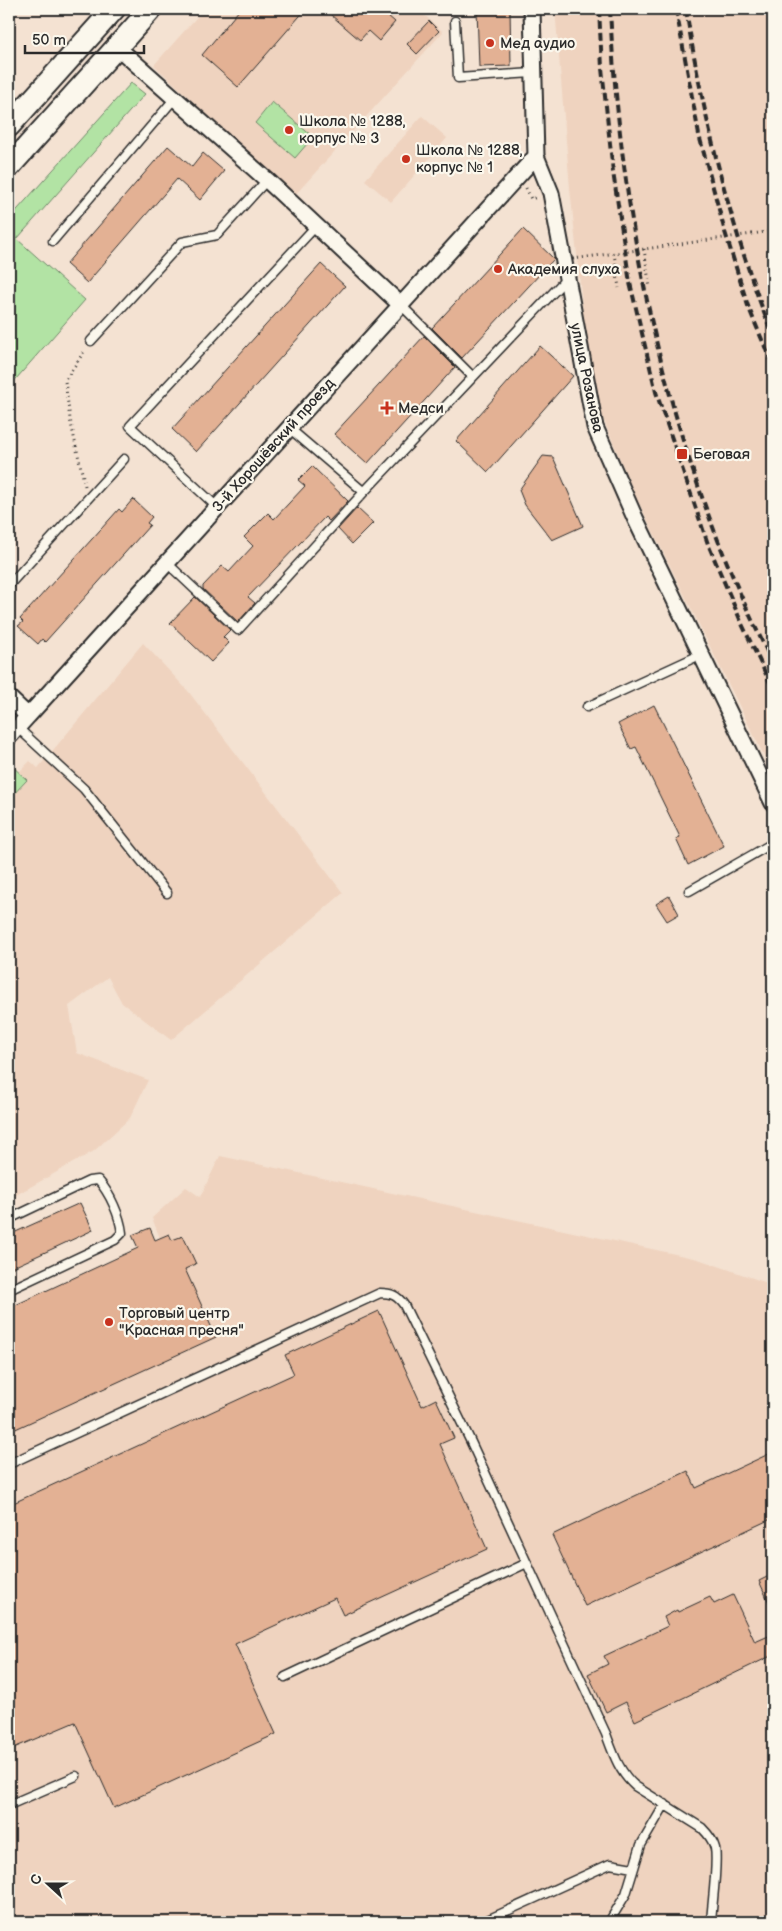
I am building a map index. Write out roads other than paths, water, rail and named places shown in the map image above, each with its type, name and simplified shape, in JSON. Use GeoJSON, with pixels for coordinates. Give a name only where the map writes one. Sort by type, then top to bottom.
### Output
{"type":"FeatureCollection","features":[{"type":"Feature","properties":{"kind":"main road"},"geometry":{"type":"LineString","coordinates":[[9,126],[114,9]]}},
{"type":"Feature","properties":{"kind":"main road"},"geometry":{"type":"LineString","coordinates":[[9,167],[151,9]]}},
{"type":"Feature","properties":{"kind":"street","name":"улица Розанова"},"geometry":{"type":"LineString","coordinates":[[532,9],[536,156],[551,193],[595,427],[635,518],[773,803]]}},
{"type":"Feature","properties":{"kind":"street"},"geometry":{"type":"LineString","coordinates":[[117,47],[267,180],[401,305]]}},
{"type":"Feature","properties":{"kind":"street","name":"3-й Хорошёвский проезд"},"geometry":{"type":"LineString","coordinates":[[13,732],[536,156]]}},
{"type":"Feature","properties":{"kind":"street"},"geometry":{"type":"LineString","coordinates":[[9,698],[28,716]]}},
{"type":"Feature","properties":{"kind":"lane"},"geometry":{"type":"LineString","coordinates":[[455,21],[458,78],[533,73]]}},
{"type":"Feature","properties":{"kind":"lane"},"geometry":{"type":"LineString","coordinates":[[53,241],[175,98]]}},
{"type":"Feature","properties":{"kind":"lane"},"geometry":{"type":"LineString","coordinates":[[91,341],[182,242],[217,235],[267,180]]}},
{"type":"Feature","properties":{"kind":"lane"},"geometry":{"type":"LineString","coordinates":[[217,508],[130,426],[316,226]]}},
{"type":"Feature","properties":{"kind":"lane"},"geometry":{"type":"LineString","coordinates":[[167,563],[238,630],[364,492],[567,278]]}},
{"type":"Feature","properties":{"kind":"lane"},"geometry":{"type":"LineString","coordinates":[[401,305],[473,377]]}},
{"type":"Feature","properties":{"kind":"lane"},"geometry":{"type":"LineString","coordinates":[[288,428],[364,492]]}},
{"type":"Feature","properties":{"kind":"lane"},"geometry":{"type":"LineString","coordinates":[[9,585],[124,459]]}},
{"type":"Feature","properties":{"kind":"lane"},"geometry":{"type":"LineString","coordinates":[[587,706],[702,654]]}},
{"type":"Feature","properties":{"kind":"lane"},"geometry":{"type":"LineString","coordinates":[[13,732],[84,789],[167,893]]}},
{"type":"Feature","properties":{"kind":"lane"},"geometry":{"type":"LineString","coordinates":[[689,891],[773,843]]}},
{"type":"Feature","properties":{"kind":"lane"},"geometry":{"type":"LineString","coordinates":[[9,1219],[89,1181],[98,1180],[104,1186],[120,1222],[122,1233],[115,1240],[9,1290]]}},
{"type":"Feature","properties":{"kind":"lane"},"geometry":{"type":"LineString","coordinates":[[9,1464],[380,1293],[390,1293],[399,1297],[527,1563],[620,1768],[626,1778],[635,1786],[702,1828],[712,1840],[715,1848],[715,1857],[711,1922]]}},
{"type":"Feature","properties":{"kind":"lane"},"geometry":{"type":"LineString","coordinates":[[285,1677],[527,1563]]}},
{"type":"Feature","properties":{"kind":"lane"},"geometry":{"type":"LineString","coordinates":[[9,1805],[76,1776]]}},
{"type":"Feature","properties":{"kind":"lane"},"geometry":{"type":"LineString","coordinates":[[609,1922],[626,1894],[633,1868],[646,1835],[665,1804]]}},
{"type":"Feature","properties":{"kind":"lane"},"geometry":{"type":"LineString","coordinates":[[483,1922],[610,1864],[633,1868]]}},
{"type":"Feature","properties":{"kind":"railway"},"geometry":{"type":"LineString","coordinates":[[599,9],[602,68],[613,172],[630,283],[656,392],[708,544],[742,624],[773,689]]}},
{"type":"Feature","properties":{"kind":"railway"},"geometry":{"type":"LineString","coordinates":[[610,9],[616,93],[626,178],[639,262],[657,345],[679,427],[706,507],[737,586],[773,663]]}},
{"type":"Feature","properties":{"kind":"railway"},"geometry":{"type":"LineString","coordinates":[[676,9],[699,135],[725,232],[748,306],[773,366]]}},
{"type":"Feature","properties":{"kind":"railway"},"geometry":{"type":"LineString","coordinates":[[686,9],[701,92],[720,175],[744,257],[773,336]]}},
{"type":"Feature","properties":{"kind":"place","name":"Мед аудио"},"geometry":{"type":"Point","coordinates":[490,43]}},
{"type":"Feature","properties":{"kind":"place","name":"Школа № 1288, корпус № 3"},"geometry":{"type":"Point","coordinates":[289,130]}},
{"type":"Feature","properties":{"kind":"place","name":"Школа № 1288, корпус № 1"},"geometry":{"type":"Point","coordinates":[406,159]}},
{"type":"Feature","properties":{"kind":"place","name":"Академия слуха"},"geometry":{"type":"Point","coordinates":[498,269]}},
{"type":"Feature","properties":{"kind":"place","name":"Медси"},"geometry":{"type":"Point","coordinates":[387,408]}},
{"type":"Feature","properties":{"kind":"place","name":"Беговая"},"geometry":{"type":"Point","coordinates":[682,454]}},
{"type":"Feature","properties":{"kind":"place","name":"Торговый центр \"Красная пресня\""},"geometry":{"type":"Point","coordinates":[109,1322]}}]}
